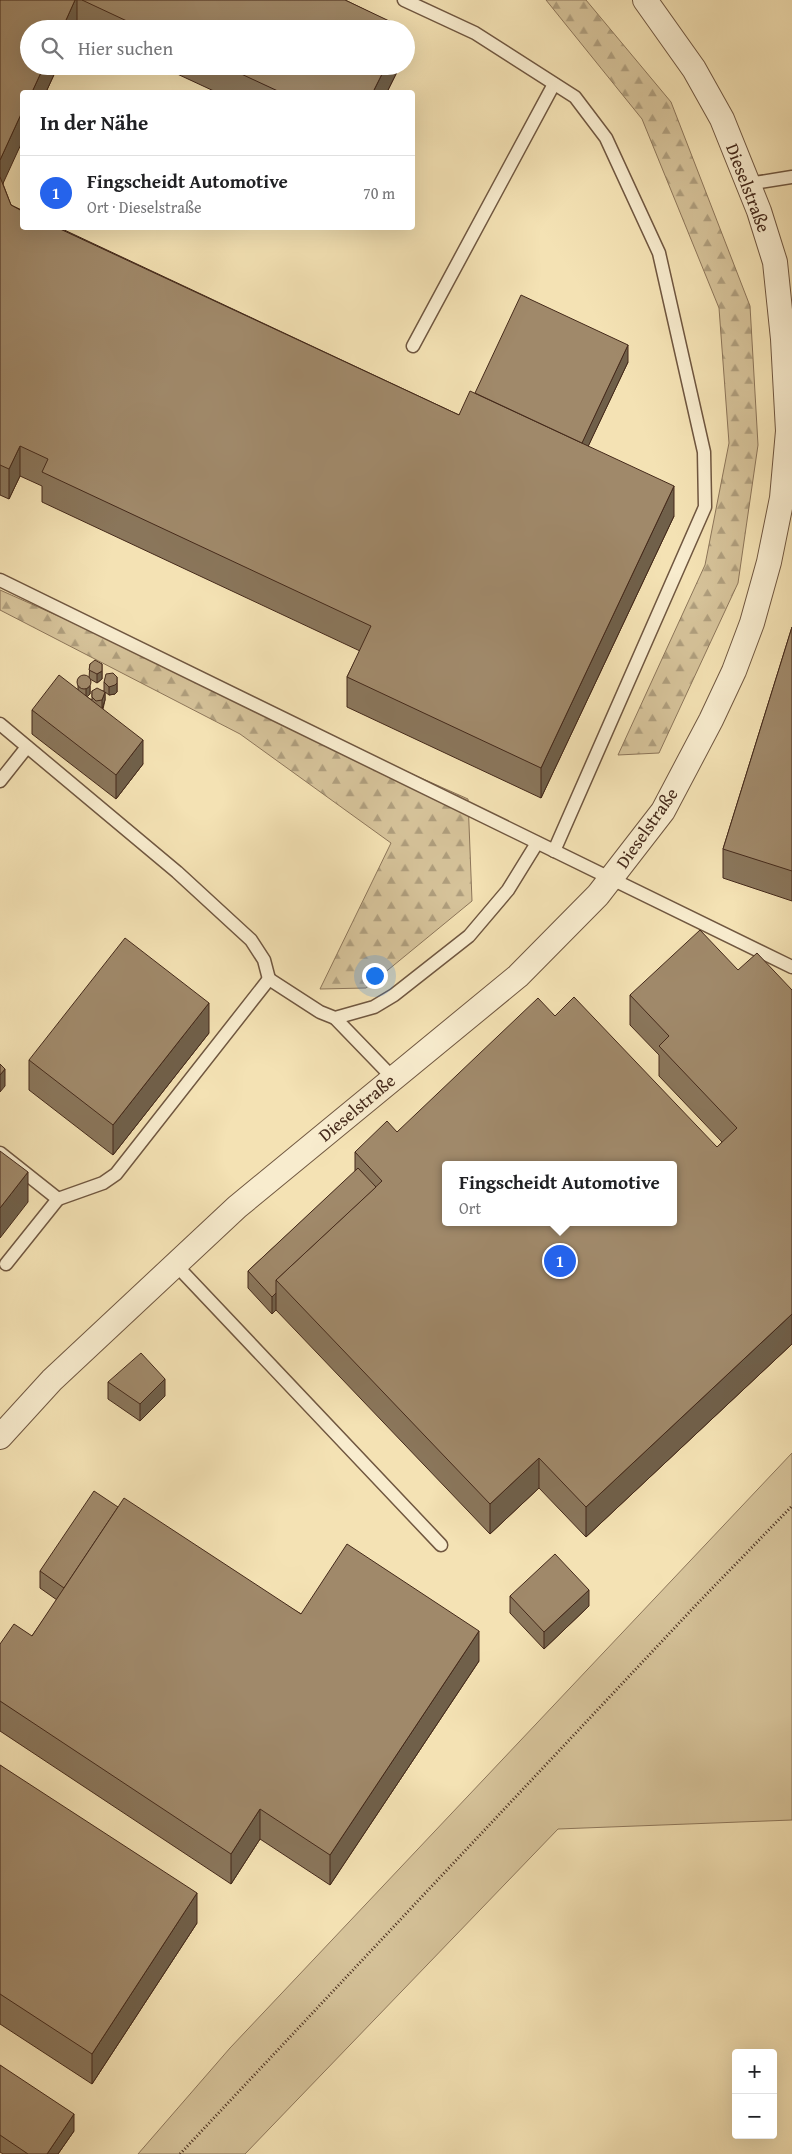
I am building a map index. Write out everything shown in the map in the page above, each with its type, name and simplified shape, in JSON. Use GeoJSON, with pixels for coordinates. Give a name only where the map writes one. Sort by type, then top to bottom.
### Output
{"type":"FeatureCollection","features":[{"type":"Feature","properties":{"kind":"street","name":"Dieselstraße"},"geometry":{"type":"LineString","coordinates":[[0,1436],[52,1380],[237,1207],[518,976],[598,895],[663,811],[711,720],[734,671],[759,596],[782,498],[788,431],[783,339],[775,262],[759,211],[722,119],[694,69],[645,0]]}},
{"type":"Feature","properties":{"kind":"lane"},"geometry":{"type":"LineString","coordinates":[[404,0],[475,32],[575,97],[606,138],[659,253],[704,452],[705,507],[554,851]]}},
{"type":"Feature","properties":{"kind":"lane"},"geometry":{"type":"LineString","coordinates":[[413,346],[554,84]]}},
{"type":"Feature","properties":{"kind":"lane"},"geometry":{"type":"LineString","coordinates":[[748,184],[792,177]]}},
{"type":"Feature","properties":{"kind":"lane"},"geometry":{"type":"LineString","coordinates":[[0,580],[792,967]]}},
{"type":"Feature","properties":{"kind":"lane"},"geometry":{"type":"LineString","coordinates":[[0,724],[177,872],[251,940],[264,960],[269,979],[320,1012],[334,1018],[393,1078]]}},
{"type":"Feature","properties":{"kind":"lane"},"geometry":{"type":"LineString","coordinates":[[0,781],[28,747]]}},
{"type":"Feature","properties":{"kind":"lane"},"geometry":{"type":"LineString","coordinates":[[334,1018],[374,1007],[394,995],[469,936],[508,890],[537,843]]}},
{"type":"Feature","properties":{"kind":"lane"},"geometry":{"type":"LineString","coordinates":[[6,1264],[58,1199],[103,1183],[116,1174],[269,979]]}},
{"type":"Feature","properties":{"kind":"lane"},"geometry":{"type":"LineString","coordinates":[[0,1153],[58,1199]]}},
{"type":"Feature","properties":{"kind":"lane"},"geometry":{"type":"LineString","coordinates":[[176,1265],[441,1545]]}},
{"type":"Feature","properties":{"kind":"path"},"geometry":{"type":"LineString","coordinates":[[180,2154],[697,1604],[792,1506]]}},
{"type":"Feature","properties":{"kind":"green space"},"geometry":{"type":"Polygon","coordinates":[[[546,0],[586,0],[671,102],[750,306],[758,445],[738,583],[659,753],[618,755],[705,565],[729,443],[719,308],[642,119],[546,0]]]}},
{"type":"Feature","properties":{"kind":"green space"},"geometry":{"type":"Polygon","coordinates":[[[0,590],[468,799],[472,901],[366,988],[320,989],[391,843],[240,734],[0,610],[0,590]]]}},
{"type":"Feature","properties":{"kind":"green space"},"geometry":{"type":"Polygon","coordinates":[[[792,1453],[792,1820],[558,1829],[245,2154],[138,2154],[230,2048],[792,1453]]]}},
{"type":"Feature","properties":{"kind":"building"},"geometry":{"type":"Polygon","coordinates":[[[0,0],[75,0],[66,20],[20,20],[20,75],[40,75],[33,90],[20,90],[20,116],[0,160],[0,0]]]}},
{"type":"Feature","properties":{"kind":"building"},"geometry":{"type":"Polygon","coordinates":[[[82,0],[345,0],[387,20],[125,20],[82,0]]]}},
{"type":"Feature","properties":{"kind":"building"},"geometry":{"type":"Polygon","coordinates":[[[243,75],[382,75],[374,90],[276,90],[243,75]]]}},
{"type":"Feature","properties":{"kind":"building"},"geometry":{"type":"Polygon","coordinates":[[[0,177],[11,205],[20,210],[20,230],[62,230],[459,415],[470,391],[674,486],[541,768],[347,677],[371,626],[42,472],[48,459],[20,446],[9,469],[0,465],[0,177]]]}},
{"type":"Feature","properties":{"kind":"building"},"geometry":{"type":"Polygon","coordinates":[[[521,295],[628,345],[582,443],[475,393],[521,295]]]}},
{"type":"Feature","properties":{"kind":"building"},"geometry":{"type":"Polygon","coordinates":[[[792,627],[792,871],[723,849],[792,627]]]}},
{"type":"Feature","properties":{"kind":"building"},"geometry":{"type":"Polygon","coordinates":[[[95,660],[102,664],[102,671],[97,674],[89,670],[90,664],[95,660]]]}},
{"type":"Feature","properties":{"kind":"building"},"geometry":{"type":"Polygon","coordinates":[[[113,673],[117,677],[117,683],[109,687],[104,682],[106,674],[113,673]]]}},
{"type":"Feature","properties":{"kind":"building"},"geometry":{"type":"Polygon","coordinates":[[[59,675],[143,740],[116,775],[32,710],[59,675]]]}},
{"type":"Feature","properties":{"kind":"building"},"geometry":{"type":"Polygon","coordinates":[[[84,675],[89,677],[91,682],[89,687],[84,689],[79,687],[77,682],[79,677],[84,675]]]}},
{"type":"Feature","properties":{"kind":"building"},"geometry":{"type":"Polygon","coordinates":[[[97,688],[105,692],[102,700],[96,701],[92,697],[92,691],[97,688]]]}},
{"type":"Feature","properties":{"kind":"building"},"geometry":{"type":"Polygon","coordinates":[[[700,930],[738,970],[757,953],[792,990],[792,1314],[586,1507],[539,1458],[490,1504],[276,1280],[382,1181],[355,1152],[387,1121],[397,1132],[538,998],[555,1016],[574,997],[717,1147],[737,1128],[659,1046],[669,1036],[630,995],[700,930]]]}},
{"type":"Feature","properties":{"kind":"building"},"geometry":{"type":"Polygon","coordinates":[[[125,938],[209,1003],[113,1125],[29,1060],[125,938]]]}},
{"type":"Feature","properties":{"kind":"building"},"geometry":{"type":"Polygon","coordinates":[[[0,1064],[5,1069],[0,1075],[0,1064]]]}},
{"type":"Feature","properties":{"kind":"building"},"geometry":{"type":"Polygon","coordinates":[[[0,1151],[28,1172],[0,1208],[0,1151]]]}},
{"type":"Feature","properties":{"kind":"building"},"geometry":{"type":"Polygon","coordinates":[[[358,1168],[376,1187],[276,1280],[276,1293],[272,1297],[248,1271],[358,1168]]]}},
{"type":"Feature","properties":{"kind":"building"},"geometry":{"type":"Polygon","coordinates":[[[141,1353],[165,1379],[140,1404],[108,1382],[141,1353]]]}},
{"type":"Feature","properties":{"kind":"building"},"geometry":{"type":"Polygon","coordinates":[[[94,1491],[118,1507],[64,1588],[40,1571],[94,1491]]]}},
{"type":"Feature","properties":{"kind":"building"},"geometry":{"type":"Polygon","coordinates":[[[124,1498],[301,1614],[347,1544],[479,1631],[330,1855],[260,1809],[231,1854],[0,1701],[0,1644],[14,1624],[32,1636],[124,1498]]]}},
{"type":"Feature","properties":{"kind":"building"},"geometry":{"type":"Polygon","coordinates":[[[555,1554],[589,1590],[544,1632],[510,1596],[555,1554]]]}},
{"type":"Feature","properties":{"kind":"building"},"geometry":{"type":"Polygon","coordinates":[[[0,1765],[197,1893],[92,2054],[0,1994],[0,1765]]]}},
{"type":"Feature","properties":{"kind":"building"},"geometry":{"type":"Polygon","coordinates":[[[0,2065],[74,2114],[47,2154],[28,2154],[0,2135],[0,2065]]]}},
{"type":"Feature","properties":{"kind":"place","name":"Fingscheidt Automotive"},"geometry":{"type":"Point","coordinates":[560,1261]}}]}
